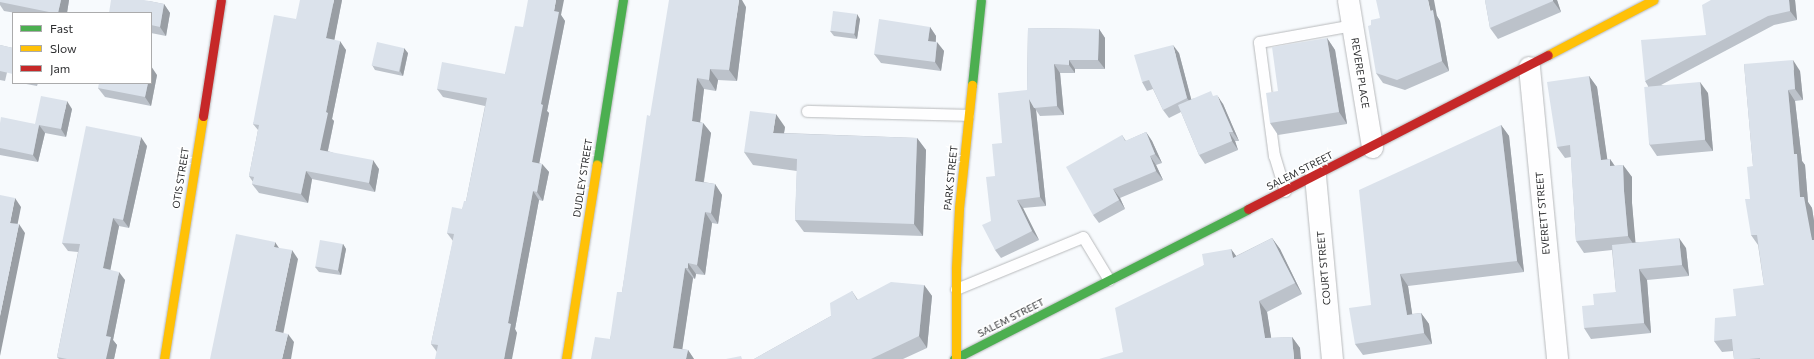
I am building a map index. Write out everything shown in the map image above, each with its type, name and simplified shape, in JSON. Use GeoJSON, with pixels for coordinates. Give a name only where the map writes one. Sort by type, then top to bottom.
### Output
{"type":"FeatureCollection","features":[{"type":"Feature","properties":{"kind":"street","name":"OTIS STREET"},"geometry":{"type":"LineString","coordinates":[[164,359],[221,0]]}},
{"type":"Feature","properties":{"kind":"street","name":"DUDLEY STREET"},"geometry":{"type":"LineString","coordinates":[[566,359],[623,0]]}},
{"type":"Feature","properties":{"kind":"street","name":"PARK STREET"},"geometry":{"type":"LineString","coordinates":[[956,359],[956,289],[959,208],[981,0]]}},
{"type":"Feature","properties":{"kind":"street","name":"REVERE PLACE"},"geometry":{"type":"LineString","coordinates":[[1348,0],[1372,147]]}},
{"type":"Feature","properties":{"kind":"street","name":"SALEM STREET"},"geometry":{"type":"LineString","coordinates":[[956,359],[1529,67],[1630,6],[1653,0]]}},
{"type":"Feature","properties":{"kind":"street","name":"EVERETT STREET"},"geometry":{"type":"LineString","coordinates":[[1529,67],[1557,359]]}},
{"type":"Feature","properties":{"kind":"street","name":"COURT STREET"},"geometry":{"type":"LineString","coordinates":[[1315,176],[1332,359]]}},
{"type":"Feature","properties":{"kind":"lane"},"geometry":{"type":"LineString","coordinates":[[1285,191],[1274,156],[1259,42],[1353,25]]}},
{"type":"Feature","properties":{"kind":"lane"},"geometry":{"type":"LineString","coordinates":[[807,111],[968,115]]}},
{"type":"Feature","properties":{"kind":"lane"},"geometry":{"type":"LineString","coordinates":[[956,289],[1083,237],[1109,280]]}},
{"type":"Feature","properties":{"kind":"building"},"geometry":{"type":"Polygon","coordinates":[[[0,0],[61,0],[58,12],[49,12],[0,2],[0,0]]]}},
{"type":"Feature","properties":{"kind":"building"},"geometry":{"type":"Polygon","coordinates":[[[111,0],[144,0],[164,4],[160,27],[152,25],[152,12],[109,12],[111,0]]]}},
{"type":"Feature","properties":{"kind":"building"},"geometry":{"type":"Polygon","coordinates":[[[300,0],[334,0],[326,38],[340,41],[320,150],[373,160],[369,183],[306,171],[301,194],[252,184],[254,177],[249,176],[259,125],[253,124],[274,15],[296,19],[300,0]]]}},
{"type":"Feature","properties":{"kind":"building"},"geometry":{"type":"Polygon","coordinates":[[[528,0],[556,0],[554,11],[559,12],[541,104],[543,105],[532,162],[542,164],[537,192],[533,191],[508,323],[511,324],[504,359],[435,359],[438,345],[431,344],[454,234],[447,233],[452,207],[462,209],[464,201],[466,201],[487,98],[437,89],[442,62],[505,74],[515,26],[523,27],[528,0]]]}},
{"type":"Feature","properties":{"kind":"building"},"geometry":{"type":"Polygon","coordinates":[[[669,0],[739,0],[729,70],[710,69],[709,80],[697,78],[692,121],[703,123],[695,181],[715,184],[711,213],[705,212],[697,265],[688,263],[688,268],[685,268],[673,348],[688,350],[686,359],[591,359],[595,337],[610,339],[617,292],[622,292],[647,115],[650,116],[669,0]]]}},
{"type":"Feature","properties":{"kind":"building"},"geometry":{"type":"Polygon","coordinates":[[[1376,0],[1428,0],[1430,11],[1433,10],[1442,61],[1397,80],[1376,73],[1368,26],[1371,25],[1371,20],[1380,18],[1376,0]]]}},
{"type":"Feature","properties":{"kind":"building"},"geometry":{"type":"Polygon","coordinates":[[[1485,0],[1553,0],[1553,1],[1490,28],[1485,0]]]}},
{"type":"Feature","properties":{"kind":"building"},"geometry":{"type":"Polygon","coordinates":[[[1711,0],[1789,0],[1790,11],[1768,16],[1645,81],[1641,40],[1706,35],[1702,5],[1711,0]]]}},
{"type":"Feature","properties":{"kind":"building"},"geometry":{"type":"Polygon","coordinates":[[[833,11],[857,14],[854,34],[831,31],[833,11]]]}},
{"type":"Feature","properties":{"kind":"building"},"geometry":{"type":"Polygon","coordinates":[[[879,19],[930,27],[928,41],[937,42],[935,62],[874,54],[879,19]]]}},
{"type":"Feature","properties":{"kind":"building"},"geometry":{"type":"Polygon","coordinates":[[[1028,28],[1099,29],[1098,60],[1069,60],[1069,65],[1054,64],[1057,106],[1034,108],[1029,99],[1040,197],[1017,200],[1032,231],[995,250],[982,225],[991,221],[986,177],[995,176],[992,144],[1002,143],[998,93],[1027,90],[1028,28]]]}},
{"type":"Feature","properties":{"kind":"building"},"geometry":{"type":"Polygon","coordinates":[[[1327,38],[1339,112],[1270,123],[1266,93],[1278,91],[1272,47],[1327,38]]]}},
{"type":"Feature","properties":{"kind":"building"},"geometry":{"type":"Polygon","coordinates":[[[377,42],[404,48],[399,72],[372,65],[377,42]]]}},
{"type":"Feature","properties":{"kind":"building"},"geometry":{"type":"Polygon","coordinates":[[[0,45],[12,48],[12,74],[0,71],[0,45]]]}},
{"type":"Feature","properties":{"kind":"building"},"geometry":{"type":"Polygon","coordinates":[[[1173,45],[1187,98],[1163,110],[1149,80],[1142,82],[1134,55],[1173,45]]]}},
{"type":"Feature","properties":{"kind":"building"},"geometry":{"type":"Polygon","coordinates":[[[1793,60],[1795,89],[1788,90],[1794,154],[1797,154],[1800,197],[1804,197],[1812,240],[1814,240],[1814,359],[1734,359],[1732,339],[1714,341],[1715,318],[1736,316],[1733,289],[1764,285],[1757,235],[1751,235],[1745,199],[1750,199],[1747,167],[1753,166],[1744,64],[1793,60]]]}},
{"type":"Feature","properties":{"kind":"building"},"geometry":{"type":"Polygon","coordinates":[[[1589,76],[1601,160],[1610,159],[1610,166],[1623,165],[1628,236],[1576,241],[1570,145],[1557,147],[1547,82],[1589,76]]]}},
{"type":"Feature","properties":{"kind":"building"},"geometry":{"type":"Polygon","coordinates":[[[1700,82],[1705,140],[1649,145],[1644,87],[1700,82]]]}},
{"type":"Feature","properties":{"kind":"building"},"geometry":{"type":"Polygon","coordinates":[[[99,84],[148,84],[145,97],[98,88],[99,84]]]}},
{"type":"Feature","properties":{"kind":"building"},"geometry":{"type":"Polygon","coordinates":[[[1211,91],[1213,96],[1217,95],[1233,132],[1229,132],[1232,141],[1199,155],[1178,105],[1211,91]]]}},
{"type":"Feature","properties":{"kind":"building"},"geometry":{"type":"Polygon","coordinates":[[[41,96],[67,101],[61,129],[39,125],[33,155],[0,148],[1,117],[35,124],[41,96]]]}},
{"type":"Feature","properties":{"kind":"building"},"geometry":{"type":"Polygon","coordinates":[[[750,111],[776,114],[773,133],[917,138],[914,224],[795,220],[797,159],[744,152],[750,111]]]}},
{"type":"Feature","properties":{"kind":"building"},"geometry":{"type":"Polygon","coordinates":[[[1501,125],[1517,261],[1400,274],[1407,315],[1421,313],[1424,333],[1355,344],[1349,308],[1371,305],[1359,190],[1501,125]]]}},
{"type":"Feature","properties":{"kind":"building"},"geometry":{"type":"Polygon","coordinates":[[[86,126],[141,137],[123,220],[113,218],[103,268],[119,272],[106,336],[111,337],[106,359],[67,359],[57,357],[80,244],[62,243],[86,126]]]}},
{"type":"Feature","properties":{"kind":"building"},"geometry":{"type":"Polygon","coordinates":[[[1146,132],[1155,154],[1150,156],[1156,171],[1113,189],[1119,200],[1093,215],[1066,167],[1122,135],[1125,141],[1146,132]]]}},
{"type":"Feature","properties":{"kind":"building"},"geometry":{"type":"Polygon","coordinates":[[[0,195],[15,198],[10,223],[19,224],[0,316],[0,195]]]}},
{"type":"Feature","properties":{"kind":"building"},"geometry":{"type":"Polygon","coordinates":[[[236,234],[275,242],[274,247],[292,250],[275,331],[288,334],[282,359],[210,359],[236,234]]]}},
{"type":"Feature","properties":{"kind":"building"},"geometry":{"type":"Polygon","coordinates":[[[1272,238],[1295,283],[1259,301],[1265,338],[1292,337],[1294,359],[1099,359],[1123,352],[1115,308],[1204,265],[1202,254],[1231,249],[1233,258],[1272,238]]]}},
{"type":"Feature","properties":{"kind":"building"},"geometry":{"type":"Polygon","coordinates":[[[1679,238],[1682,265],[1639,269],[1644,323],[1584,328],[1582,306],[1594,305],[1593,294],[1616,292],[1612,245],[1679,238]]]}},
{"type":"Feature","properties":{"kind":"building"},"geometry":{"type":"Polygon","coordinates":[[[320,240],[343,244],[338,271],[315,267],[320,240]]]}},
{"type":"Feature","properties":{"kind":"building"},"geometry":{"type":"Polygon","coordinates":[[[891,282],[924,285],[919,336],[871,359],[754,359],[831,316],[830,303],[852,291],[857,300],[891,282]]]}},
{"type":"Feature","properties":{"kind":"building"},"geometry":{"type":"Polygon","coordinates":[[[741,356],[742,359],[726,359],[741,356]]]}},
{"type":"Feature","properties":{"kind":"traffic: fast"},"geometry":{"type":"LineString","coordinates":[[597,164],[623,0]]}},
{"type":"Feature","properties":{"kind":"traffic: fast"},"geometry":{"type":"LineString","coordinates":[[972,85],[981,0]]}},
{"type":"Feature","properties":{"kind":"traffic: fast"},"geometry":{"type":"LineString","coordinates":[[954,359],[1248,209]]}},
{"type":"Feature","properties":{"kind":"traffic: slow"},"geometry":{"type":"LineString","coordinates":[[1548,55],[1653,0]]}},
{"type":"Feature","properties":{"kind":"traffic: slow"},"geometry":{"type":"LineString","coordinates":[[956,359],[956,268],[959,208],[972,85]]}},
{"type":"Feature","properties":{"kind":"traffic: slow"},"geometry":{"type":"LineString","coordinates":[[164,359],[203,116]]}},
{"type":"Feature","properties":{"kind":"traffic: slow"},"geometry":{"type":"LineString","coordinates":[[566,359],[597,164]]}},
{"type":"Feature","properties":{"kind":"traffic: jam"},"geometry":{"type":"LineString","coordinates":[[203,116],[221,0]]}},
{"type":"Feature","properties":{"kind":"traffic: jam"},"geometry":{"type":"LineString","coordinates":[[1248,209],[1548,55]]}}]}
